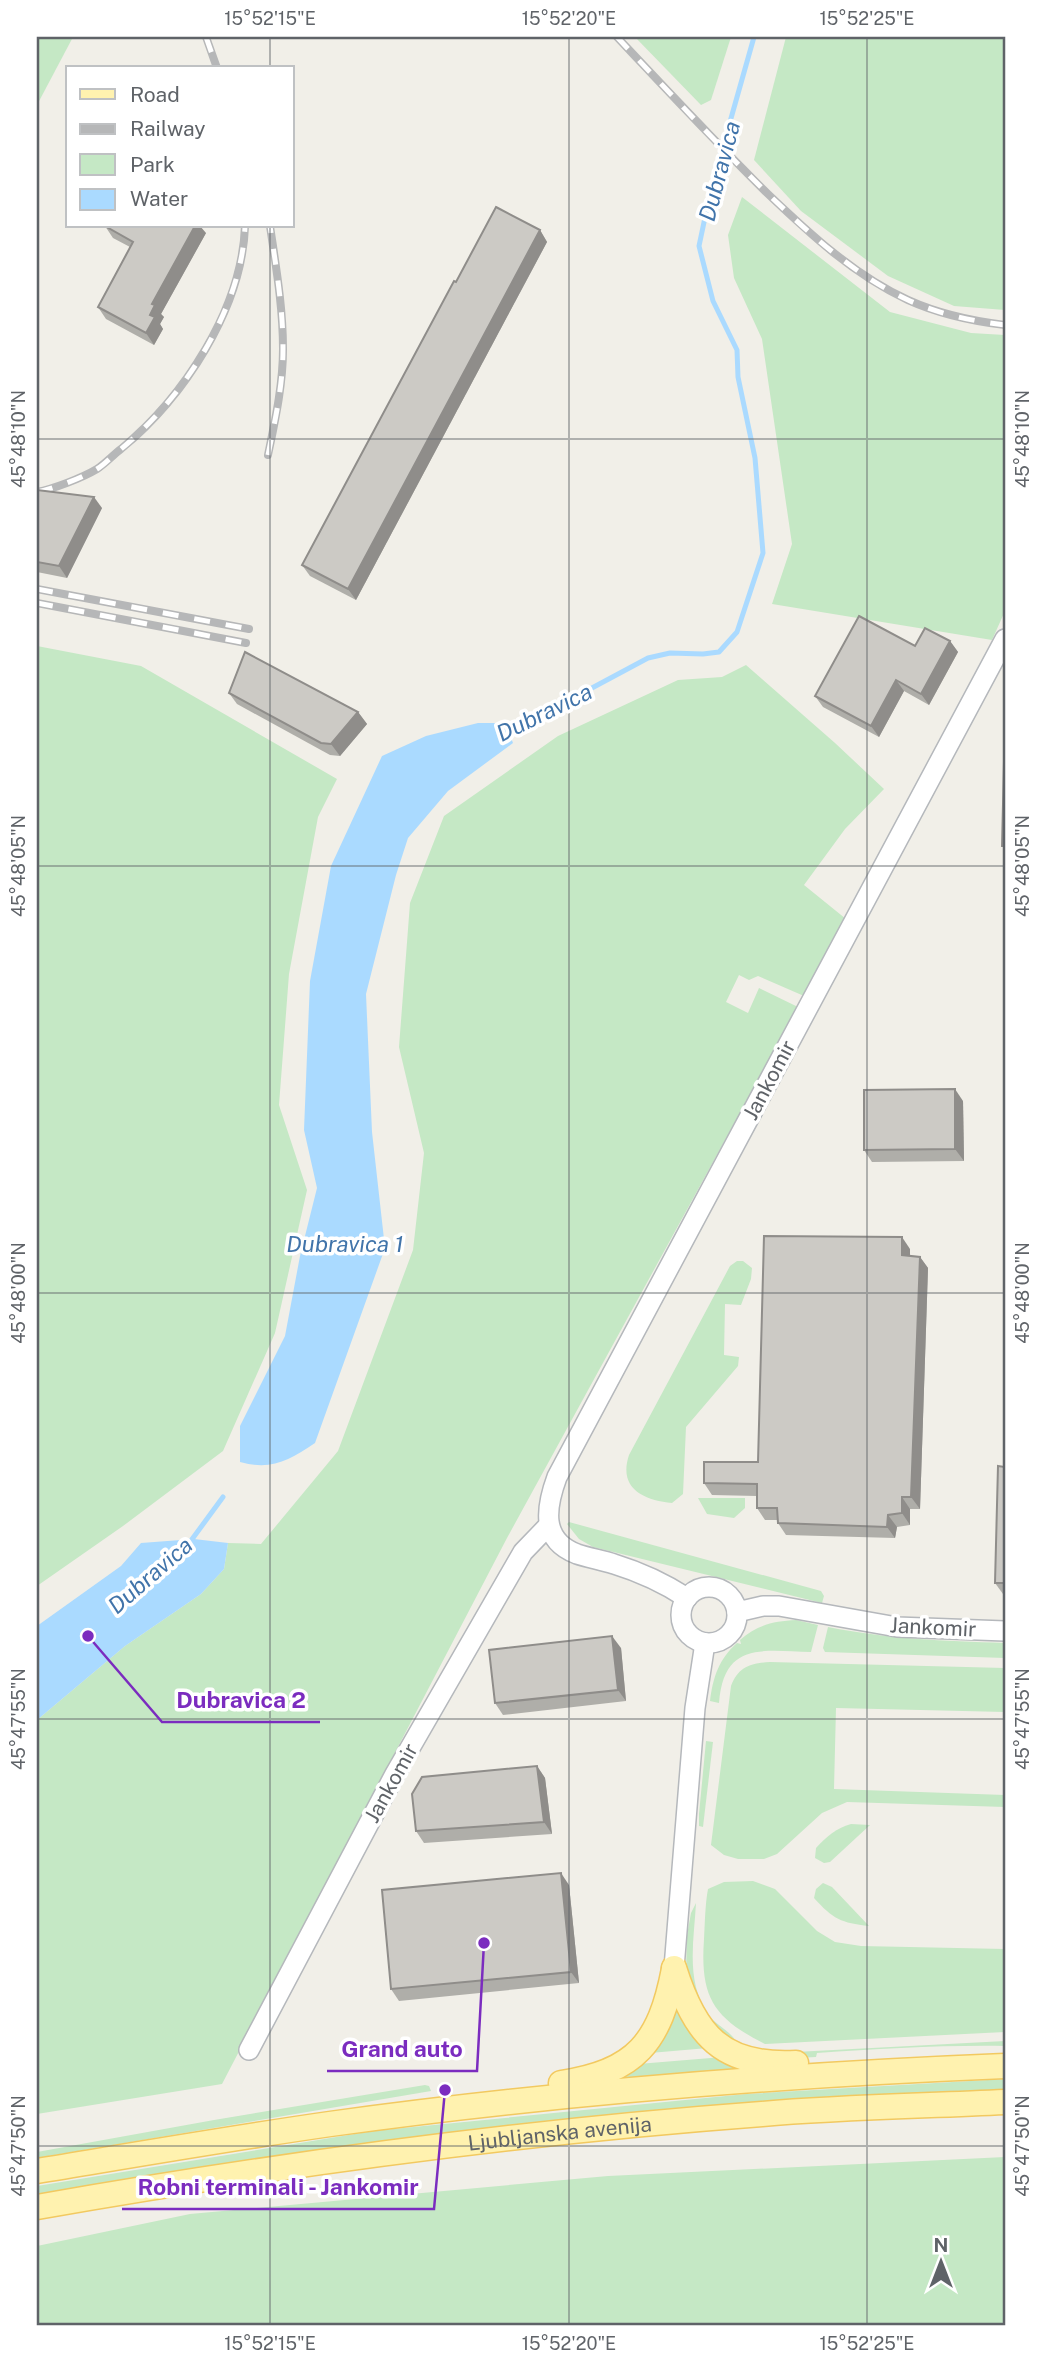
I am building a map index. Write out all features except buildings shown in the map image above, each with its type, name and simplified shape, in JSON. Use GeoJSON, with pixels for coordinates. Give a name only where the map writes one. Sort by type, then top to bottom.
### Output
{"type":"FeatureCollection","features":[{"type":"Feature","properties":{"kind":"main road"},"geometry":{"type":"LineString","coordinates":[[674,1968],[683,1998],[698,2024],[726,2050],[741,2057],[754,2062],[775,2064],[864,2060],[918,2070]]}},
{"type":"Feature","properties":{"kind":"main road"},"geometry":{"type":"LineString","coordinates":[[457,2108],[523,2088],[595,2077],[631,2058],[657,2027],[668,1998],[674,1968]]}},
{"type":"Feature","properties":{"kind":"main road","name":"Ljubljanska avenija"},"geometry":{"type":"LineString","coordinates":[[37,2171],[330,2124],[457,2108],[690,2085],[1005,2066]]}},
{"type":"Feature","properties":{"kind":"main road","name":"Ljubljanska avenija"},"geometry":{"type":"LineString","coordinates":[[37,2207],[234,2175],[551,2133],[763,2113],[1005,2102]]}},
{"type":"Feature","properties":{"kind":"street","name":"Jankomir"},"geometry":{"type":"LineString","coordinates":[[248,2050],[395,1773],[523,1552],[549,1525],[550,1501],[557,1477],[1005,639]]}},
{"type":"Feature","properties":{"kind":"street"},"geometry":{"type":"LineString","coordinates":[[549,1525],[553,1536],[569,1550],[643,1574],[665,1583],[687,1598]]}},
{"type":"Feature","properties":{"kind":"street"},"geometry":{"type":"LineString","coordinates":[[706,1587],[716,1588],[732,1598],[737,1612],[731,1632],[716,1642],[705,1643],[691,1636],[685,1629],[681,1612],[687,1598],[706,1587]]}},
{"type":"Feature","properties":{"kind":"street","name":"Jankomir"},"geometry":{"type":"LineString","coordinates":[[737,1612],[763,1606],[779,1606],[897,1627],[1005,1631]]}},
{"type":"Feature","properties":{"kind":"street"},"geometry":{"type":"LineString","coordinates":[[674,1968],[695,1708],[705,1643]]}},
{"type":"Feature","properties":{"kind":"green space"},"geometry":{"type":"Polygon","coordinates":[[[39,37],[73,37],[37,105],[37,42],[39,37]]]}},
{"type":"Feature","properties":{"kind":"green space"},"geometry":{"type":"Polygon","coordinates":[[[635,37],[731,37],[711,100],[701,105],[635,37]]]}},
{"type":"Feature","properties":{"kind":"green space"},"geometry":{"type":"Polygon","coordinates":[[[786,37],[1005,37],[1005,310],[954,306],[888,276],[801,211],[754,160],[786,37]]]}},
{"type":"Feature","properties":{"kind":"green space"},"geometry":{"type":"Polygon","coordinates":[[[742,197],[890,312],[971,333],[1005,335],[1005,611],[992,640],[772,604],[792,544],[762,339],[734,278],[728,235],[742,197]]]}},
{"type":"Feature","properties":{"kind":"green space"},"geometry":{"type":"Polygon","coordinates":[[[37,646],[141,666],[337,779],[318,817],[289,974],[279,1105],[307,1190],[275,1333],[223,1451],[37,1586],[37,646]]]}},
{"type":"Feature","properties":{"kind":"green space"},"geometry":{"type":"Polygon","coordinates":[[[746,665],[884,789],[845,829],[804,885],[846,919],[804,996],[758,976],[749,980],[739,975],[726,1002],[748,1013],[759,988],[798,1007],[507,1538],[222,2084],[37,2114],[37,1720],[125,1646],[201,1594],[224,1569],[228,1543],[261,1544],[338,1451],[413,1250],[424,1153],[399,1047],[410,903],[444,816],[558,736],[678,680],[722,677],[746,665]]]}},
{"type":"Feature","properties":{"kind":"green space"},"geometry":{"type":"Polygon","coordinates":[[[737,1261],[743,1261],[752,1268],[751,1279],[741,1305],[725,1304],[724,1355],[739,1357],[738,1366],[686,1427],[683,1494],[672,1503],[652,1499],[630,1484],[626,1466],[629,1455],[730,1266],[737,1261]]]}},
{"type":"Feature","properties":{"kind":"green space"},"geometry":{"type":"Polygon","coordinates":[[[698,1498],[745,1498],[745,1508],[734,1518],[707,1514],[698,1498]]]}},
{"type":"Feature","properties":{"kind":"green space"},"geometry":{"type":"Polygon","coordinates":[[[569,1522],[821,1591],[824,1596],[822,1603],[593,1547],[579,1539],[567,1524],[569,1522]]]}},
{"type":"Feature","properties":{"kind":"green space"},"geometry":{"type":"Polygon","coordinates":[[[796,1620],[818,1625],[811,1652],[762,1651],[737,1659],[722,1683],[719,1703],[710,1701],[718,1669],[731,1649],[737,1643],[741,1644],[740,1640],[766,1625],[796,1620]]]}},
{"type":"Feature","properties":{"kind":"green space"},"geometry":{"type":"Polygon","coordinates":[[[828,1627],[894,1637],[1005,1643],[1005,1658],[825,1652],[823,1648],[828,1627]]]}},
{"type":"Feature","properties":{"kind":"green space"},"geometry":{"type":"Polygon","coordinates":[[[756,1663],[1005,1668],[1005,1712],[836,1708],[834,1789],[1005,1795],[1005,1807],[847,1802],[822,1813],[777,1854],[764,1859],[738,1859],[724,1855],[711,1845],[731,1686],[741,1670],[756,1663]]]}},
{"type":"Feature","properties":{"kind":"green space"},"geometry":{"type":"Polygon","coordinates":[[[706,1741],[713,1742],[703,1827],[699,1826],[699,1814],[706,1741]]]}},
{"type":"Feature","properties":{"kind":"green space"},"geometry":{"type":"Polygon","coordinates":[[[851,1824],[870,1825],[830,1862],[824,1863],[815,1858],[816,1848],[824,1840],[836,1830],[851,1824]]]}},
{"type":"Feature","properties":{"kind":"green space"},"geometry":{"type":"Polygon","coordinates":[[[753,1881],[775,1889],[817,1931],[835,1942],[861,1946],[1005,1949],[1005,2032],[765,2044],[747,2034],[722,2015],[714,2004],[708,1991],[703,1959],[708,1889],[724,1882],[753,1881]]]}},
{"type":"Feature","properties":{"kind":"green space"},"geometry":{"type":"Polygon","coordinates":[[[823,1883],[832,1887],[869,1926],[838,1919],[827,1911],[814,1898],[816,1889],[823,1883]]]}},
{"type":"Feature","properties":{"kind":"green space"},"geometry":{"type":"Polygon","coordinates":[[[696,1903],[693,1961],[701,2003],[709,2016],[732,2035],[736,2042],[711,2028],[686,1972],[687,1935],[691,1913],[696,1903]]]}},
{"type":"Feature","properties":{"kind":"green space"},"geometry":{"type":"Polygon","coordinates":[[[679,2006],[708,2048],[650,2053],[674,2010],[679,2006]]]}},
{"type":"Feature","properties":{"kind":"green space"},"geometry":{"type":"Polygon","coordinates":[[[1005,2041],[1005,2046],[864,2050],[817,2053],[816,2057],[759,2054],[1005,2041]]]}},
{"type":"Feature","properties":{"kind":"green space"},"geometry":{"type":"Polygon","coordinates":[[[723,2057],[741,2069],[621,2077],[638,2064],[723,2057]]]}},
{"type":"Feature","properties":{"kind":"green space"},"geometry":{"type":"Polygon","coordinates":[[[1005,2079],[1005,2090],[883,2095],[640,2113],[398,2140],[37,2195],[37,2186],[373,2131],[746,2094],[1005,2079]]]}},
{"type":"Feature","properties":{"kind":"green space"},"geometry":{"type":"Polygon","coordinates":[[[429,2086],[431,2091],[37,2158],[37,2152],[429,2086]]]}},
{"type":"Feature","properties":{"kind":"green space"},"geometry":{"type":"Polygon","coordinates":[[[1005,2157],[1005,2326],[37,2326],[37,2246],[190,2214],[608,2176],[1005,2157]]]}},
{"type":"Feature","properties":{"kind":"water","name":"Dubravica 1"},"geometry":{"type":"Polygon","coordinates":[[[478,723],[505,723],[513,743],[448,791],[408,838],[366,994],[372,1132],[385,1248],[315,1443],[280,1462],[262,1465],[240,1462],[240,1426],[285,1336],[300,1256],[317,1188],[304,1130],[310,981],[331,866],[382,756],[426,736],[478,723]]]}},
{"type":"Feature","properties":{"kind":"water"},"geometry":{"type":"Polygon","coordinates":[[[194,1539],[228,1543],[224,1569],[201,1594],[125,1646],[37,1720],[37,1626],[121,1566],[141,1543],[194,1539]]]}},
{"type":"Feature","properties":{"kind":"waterway","name":"Dubravica"},"geometry":{"type":"LineString","coordinates":[[504,735],[648,658],[670,653],[719,652],[737,632],[763,553],[755,458],[738,377],[737,350],[713,301],[699,246],[711,189],[754,37]]}},
{"type":"Feature","properties":{"kind":"waterway","name":"Dubravica"},"geometry":{"type":"LineString","coordinates":[[190,1542],[223,1497]]}},
{"type":"Feature","properties":{"kind":"railway"},"geometry":{"type":"LineString","coordinates":[[206,37],[216,66]]}},
{"type":"Feature","properties":{"kind":"railway"},"geometry":{"type":"LineString","coordinates":[[617,37],[768,194],[851,266],[888,290],[920,305],[955,316],[1005,325]]}},
{"type":"Feature","properties":{"kind":"railway"},"geometry":{"type":"LineString","coordinates":[[37,492],[67,483],[97,469],[167,404],[205,349],[221,319],[233,289],[245,228]]}},
{"type":"Feature","properties":{"kind":"railway"},"geometry":{"type":"LineString","coordinates":[[268,455],[283,362],[283,333],[270,228]]}},
{"type":"Feature","properties":{"kind":"railway"},"geometry":{"type":"LineString","coordinates":[[37,589],[249,629]]}},
{"type":"Feature","properties":{"kind":"railway"},"geometry":{"type":"LineString","coordinates":[[37,603],[246,643]]}},
{"type":"Feature","properties":{"kind":"place","name":"Dubravica 2"},"geometry":{"type":"Point","coordinates":[88,1636]}},
{"type":"Feature","properties":{"kind":"place","name":"Grand auto"},"geometry":{"type":"Point","coordinates":[484,1943]}},
{"type":"Feature","properties":{"kind":"place","name":"Robni terminali - Jankomir"},"geometry":{"type":"Point","coordinates":[445,2090]}}]}
